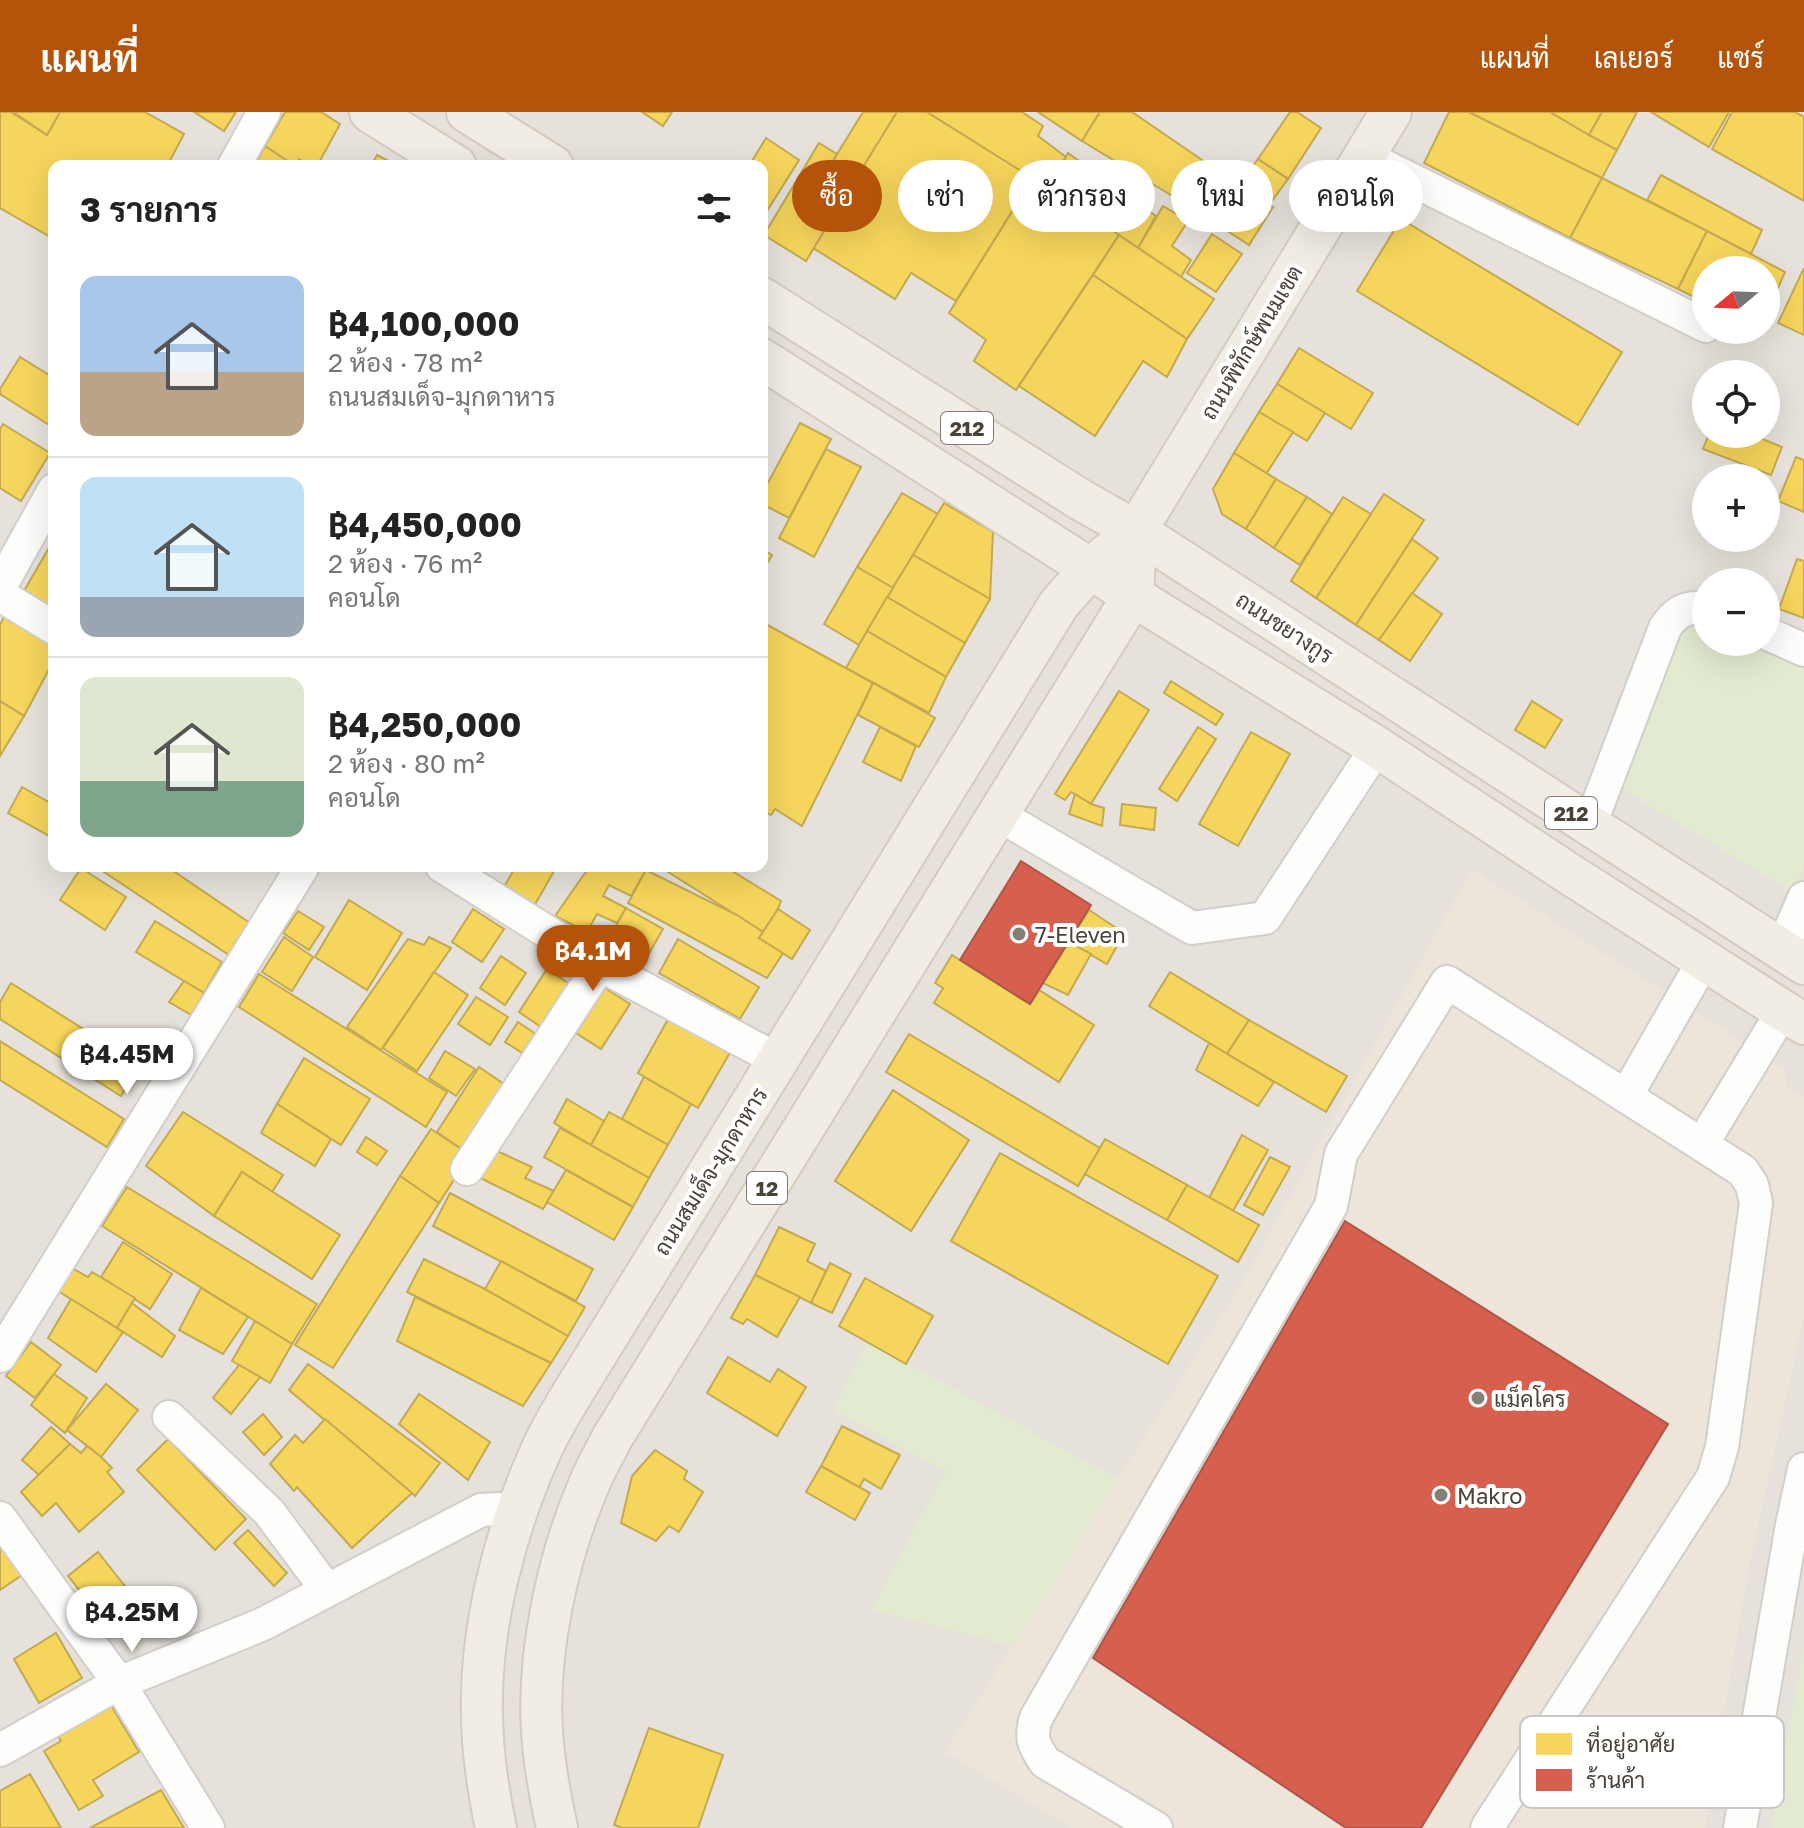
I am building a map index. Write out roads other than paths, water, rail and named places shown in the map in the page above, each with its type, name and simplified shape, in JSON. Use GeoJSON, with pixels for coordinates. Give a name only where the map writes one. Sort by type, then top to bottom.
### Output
{"type":"FeatureCollection","features":[{"type":"Feature","properties":{"kind":"main road"},"geometry":{"type":"LineString","coordinates":[[370,112],[446,160]]}},
{"type":"Feature","properties":{"kind":"main road"},"geometry":{"type":"LineString","coordinates":[[467,112],[543,160]]}},
{"type":"Feature","properties":{"kind":"main road","name":"ถนนพิทักษ์พนมเขต"},"geometry":{"type":"LineString","coordinates":[[1136,531],[1391,112]]}},
{"type":"Feature","properties":{"kind":"main road","name":"ถนนชยางกูร"},"geometry":{"type":"LineString","coordinates":[[768,302],[1081,500],[1136,531],[1793,956]]}},
{"type":"Feature","properties":{"kind":"main road","name":"212"},"geometry":{"type":"LineString","coordinates":[[768,363],[1133,596],[1377,747],[1794,1018]]}},
{"type":"Feature","properties":{"kind":"main road"},"geometry":{"type":"LineString","coordinates":[[1133,596],[1136,531]]}},
{"type":"Feature","properties":{"kind":"main road","name":"ถนนสมเด็จ-มุกดาหาร"},"geometry":{"type":"LineString","coordinates":[[496,1828],[486,1780],[482,1726],[484,1655],[497,1582],[518,1508],[541,1451],[569,1399],[1059,604],[1091,568],[1136,531]]}},
{"type":"Feature","properties":{"kind":"main road","name":"12"},"geometry":{"type":"LineString","coordinates":[[557,1828],[542,1730],[543,1675],[558,1575],[591,1479],[612,1438],[1133,596]]}},
{"type":"Feature","properties":{"kind":"street"},"geometry":{"type":"LineString","coordinates":[[237,160],[264,112]]}},
{"type":"Feature","properties":{"kind":"street"},"geometry":{"type":"LineString","coordinates":[[1364,156],[1692,319]]}},
{"type":"Feature","properties":{"kind":"street"},"geometry":{"type":"LineString","coordinates":[[0,587],[48,501]]}},
{"type":"Feature","properties":{"kind":"street"},"geometry":{"type":"LineString","coordinates":[[0,595],[48,624]]}},
{"type":"Feature","properties":{"kind":"street"},"geometry":{"type":"LineString","coordinates":[[1590,825],[1665,628],[1680,611],[1692,607]]}},
{"type":"Feature","properties":{"kind":"street"},"geometry":{"type":"LineString","coordinates":[[1780,639],[1804,650]]}},
{"type":"Feature","properties":{"kind":"street"},"geometry":{"type":"LineString","coordinates":[[997,814],[1192,928],[1265,918],[1377,747]]}},
{"type":"Feature","properties":{"kind":"street"},"geometry":{"type":"LineString","coordinates":[[0,1356],[299,872]]}},
{"type":"Feature","properties":{"kind":"street"},"geometry":{"type":"LineString","coordinates":[[452,872],[600,965],[778,1060]]}},
{"type":"Feature","properties":{"kind":"street"},"geometry":{"type":"LineString","coordinates":[[1793,956],[1804,898]]}},
{"type":"Feature","properties":{"kind":"street"},"geometry":{"type":"LineString","coordinates":[[1626,1096],[1704,960]]}},
{"type":"Feature","properties":{"kind":"street"},"geometry":{"type":"LineString","coordinates":[[467,1169],[600,965]]}},
{"type":"Feature","properties":{"kind":"street"},"geometry":{"type":"LineString","coordinates":[[1156,1828],[1045,1762],[1035,1747],[1031,1733],[1036,1718],[1331,1206],[1341,1154],[1447,982],[1743,1171],[1752,1185],[1756,1203],[1722,1447],[1713,1477],[1559,1716]]}},
{"type":"Feature","properties":{"kind":"street"},"geometry":{"type":"LineString","coordinates":[[1702,1144],[1794,1018]]}},
{"type":"Feature","properties":{"kind":"street"},"geometry":{"type":"LineString","coordinates":[[169,1417],[269,1512],[327,1590]]}},
{"type":"Feature","properties":{"kind":"street"},"geometry":{"type":"LineString","coordinates":[[1762,1716],[1798,1530],[1804,1469]]}},
{"type":"Feature","properties":{"kind":"street"},"geometry":{"type":"LineString","coordinates":[[0,1750],[119,1683],[263,1624],[481,1510],[518,1508]]}},
{"type":"Feature","properties":{"kind":"street"},"geometry":{"type":"LineString","coordinates":[[0,1518],[119,1683],[208,1828]]}},
{"type":"Feature","properties":{"kind":"street"},"geometry":{"type":"LineString","coordinates":[[1487,1828],[1520,1777]]}},
{"type":"Feature","properties":{"kind":"street"},"geometry":{"type":"LineString","coordinates":[[1740,1828],[1744,1808]]}},
{"type":"Feature","properties":{"kind":"place","name":"7-Eleven"},"geometry":{"type":"Point","coordinates":[1019,934]}},
{"type":"Feature","properties":{"kind":"place","name":"แม็คโคร"},"geometry":{"type":"Point","coordinates":[1478,1398]}},
{"type":"Feature","properties":{"kind":"place","name":"Makro"},"geometry":{"type":"Point","coordinates":[1441,1495]}}]}
